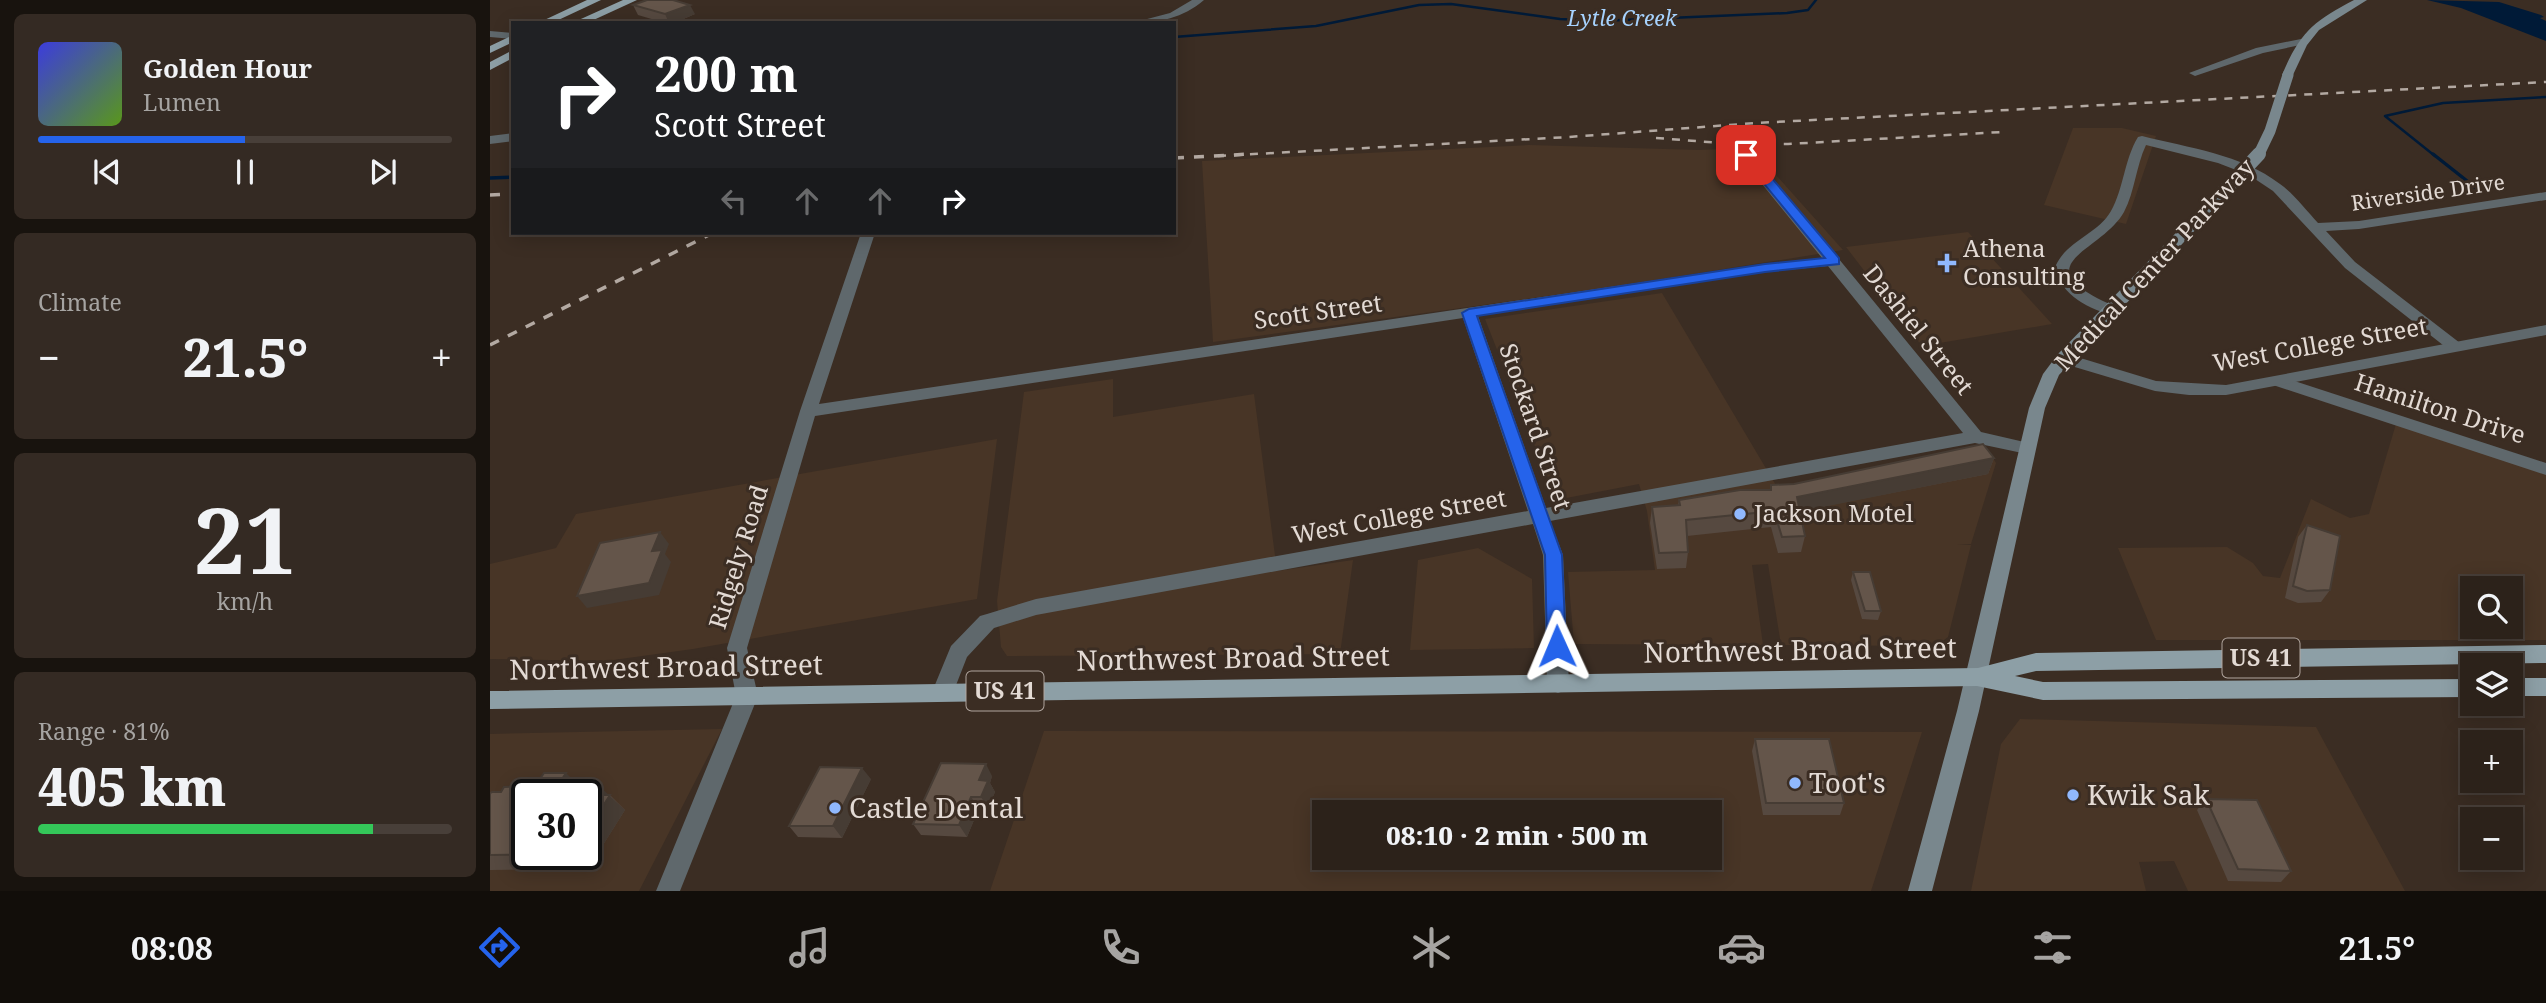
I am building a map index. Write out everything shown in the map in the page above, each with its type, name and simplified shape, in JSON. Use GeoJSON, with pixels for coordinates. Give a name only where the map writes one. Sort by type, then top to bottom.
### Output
{"type":"FeatureCollection","features":[{"type":"Feature","properties":{"kind":"main road"},"geometry":{"type":"LineString","coordinates":[[548,21],[596,0]]}},
{"type":"Feature","properties":{"kind":"main road"},"geometry":{"type":"LineString","coordinates":[[582,21],[632,0]]}},
{"type":"Feature","properties":{"kind":"main road"},"geometry":{"type":"LineString","coordinates":[[2301,41],[2311,29],[2362,0]]}},
{"type":"Feature","properties":{"kind":"main road"},"geometry":{"type":"LineString","coordinates":[[490,50],[511,38]]}},
{"type":"Feature","properties":{"kind":"main road","name":"Medical Center Parkway"},"geometry":{"type":"LineString","coordinates":[[1920,891],[1939,828],[1977,677],[2037,408],[2052,374],[2109,309],[2258,156],[2270,131],[2301,41]]}},
{"type":"Feature","properties":{"kind":"main road"},"geometry":{"type":"LineString","coordinates":[[490,66],[511,54]]}},
{"type":"Feature","properties":{"kind":"main road","name":"Northwest Broad Street"},"geometry":{"type":"LineString","coordinates":[[1977,677],[2036,662],[2546,654]]}},
{"type":"Feature","properties":{"kind":"main road","name":"Northwest Broad Street"},"geometry":{"type":"LineString","coordinates":[[490,700],[1977,677],[2043,691],[2460,688]]}},
{"type":"Feature","properties":{"kind":"main road"},"geometry":{"type":"LineString","coordinates":[[2523,688],[2546,687]]}},
{"type":"Feature","properties":{"kind":"street"},"geometry":{"type":"LineString","coordinates":[[1146,21],[1173,15],[1199,0]]}},
{"type":"Feature","properties":{"kind":"street"},"geometry":{"type":"LineString","coordinates":[[490,34],[511,37]]}},
{"type":"Feature","properties":{"kind":"street"},"geometry":{"type":"LineString","coordinates":[[2195,73],[2260,50],[2301,41]]}},
{"type":"Feature","properties":{"kind":"street"},"geometry":{"type":"LineString","coordinates":[[490,140],[511,137]]}},
{"type":"Feature","properties":{"kind":"street"},"geometry":{"type":"LineString","coordinates":[[2109,309],[2091,301],[2066,282],[2061,267],[2066,255],[2110,222],[2117,212],[2135,152],[2143,140],[2223,160],[2254,172],[2278,188],[2350,265],[2454,346]]}},
{"type":"Feature","properties":{"kind":"street","name":"Dashiel Street"},"geometry":{"type":"LineString","coordinates":[[1746,155],[1975,437]]}},
{"type":"Feature","properties":{"kind":"street","name":"Riverside Drive"},"geometry":{"type":"LineString","coordinates":[[2315,227],[2359,225],[2546,196]]}},
{"type":"Feature","properties":{"kind":"street","name":"Ridgely Road"},"geometry":{"type":"LineString","coordinates":[[747,696],[737,648],[808,411],[867,235]]}},
{"type":"Feature","properties":{"kind":"street","name":"Scott Street"},"geometry":{"type":"LineString","coordinates":[[808,411],[1765,268],[1834,261]]}},
{"type":"Feature","properties":{"kind":"street","name":"Stockard Street"},"geometry":{"type":"LineString","coordinates":[[1469,313],[1542,516],[1553,555],[1558,684]]}},
{"type":"Feature","properties":{"kind":"street","name":"West College Street"},"geometry":{"type":"LineString","coordinates":[[2064,358],[2155,386],[2226,390],[2546,330]]}},
{"type":"Feature","properties":{"kind":"street","name":"Hamilton Drive"},"geometry":{"type":"LineString","coordinates":[[2279,381],[2546,469]]}},
{"type":"Feature","properties":{"kind":"street","name":"West College Street"},"geometry":{"type":"LineString","coordinates":[[943,692],[958,652],[987,622],[1036,607],[1975,437],[2027,448]]}},
{"type":"Feature","properties":{"kind":"street"},"geometry":{"type":"LineString","coordinates":[[668,891],[747,696]]}},
{"type":"Feature","properties":{"kind":"shaded area"},"geometry":{"type":"Polygon","coordinates":[[[2073,128],[2122,128],[2156,136],[2126,224],[2044,205],[2073,128]]]}},
{"type":"Feature","properties":{"kind":"shaded area"},"geometry":{"type":"Polygon","coordinates":[[[1529,145],[1699,150],[1752,148],[1843,250],[1606,288],[1213,342],[1202,161],[1529,145]]]}},
{"type":"Feature","properties":{"kind":"shaded area"},"geometry":{"type":"Polygon","coordinates":[[[1968,232],[2052,324],[1922,346],[1846,247],[1968,232]]]}},
{"type":"Feature","properties":{"kind":"shaded area"},"geometry":{"type":"Polygon","coordinates":[[[1662,293],[1777,487],[1969,448],[1991,455],[1996,463],[1971,544],[1957,545],[1971,545],[1948,637],[1939,644],[1922,646],[1781,645],[1768,564],[1752,565],[1763,645],[1574,644],[1568,572],[1655,570],[1647,511],[1639,484],[1556,500],[1485,319],[1662,293]]]}},
{"type":"Feature","properties":{"kind":"shaded area"},"geometry":{"type":"Polygon","coordinates":[[[1113,379],[1113,417],[1254,394],[1277,571],[1353,560],[1340,654],[1007,656],[1001,647],[997,601],[1024,392],[1113,379]]]}},
{"type":"Feature","properties":{"kind":"shaded area"},"geometry":{"type":"Polygon","coordinates":[[[2396,424],[2546,473],[2546,640],[2156,640],[2118,548],[2227,547],[2253,563],[2263,576],[2280,578],[2311,499],[2350,518],[2369,514],[2396,424]]]}},
{"type":"Feature","properties":{"kind":"shaded area"},"geometry":{"type":"Polygon","coordinates":[[[997,439],[977,599],[693,649],[606,661],[490,659],[490,564],[556,548],[576,514],[997,439]]]}},
{"type":"Feature","properties":{"kind":"shaded area"},"geometry":{"type":"Polygon","coordinates":[[[1478,548],[1532,579],[1534,648],[1410,650],[1418,560],[1478,548]]]}},
{"type":"Feature","properties":{"kind":"shaded area"},"geometry":{"type":"Polygon","coordinates":[[[2020,719],[2316,727],[2405,891],[2188,891],[2174,861],[2139,862],[2146,891],[1971,891],[2001,744],[2020,719]]]}},
{"type":"Feature","properties":{"kind":"shaded area"},"geometry":{"type":"Polygon","coordinates":[[[722,729],[639,891],[490,891],[490,734],[722,729]]]}},
{"type":"Feature","properties":{"kind":"shaded area"},"geometry":{"type":"Polygon","coordinates":[[[1044,731],[1922,732],[1871,891],[990,891],[1044,731]]]}},
{"type":"Feature","properties":{"kind":"water"},"geometry":{"type":"Polygon","coordinates":[[[2427,0],[2499,2],[2541,15],[2544,17],[2540,18],[2546,21],[2546,41],[2461,8],[2427,0]]]}},
{"type":"Feature","properties":{"kind":"building"},"geometry":{"type":"Polygon","coordinates":[[[647,0],[673,0],[690,5],[665,14],[633,5],[647,0]]]}},
{"type":"Feature","properties":{"kind":"building"},"geometry":{"type":"Polygon","coordinates":[[[1983,444],[1994,458],[1797,497],[1805,536],[1782,537],[1774,511],[1686,520],[1688,552],[1659,553],[1652,507],[1680,505],[1679,500],[1740,490],[1771,490],[1771,485],[1794,484],[1983,444]]]}},
{"type":"Feature","properties":{"kind":"building"},"geometry":{"type":"Polygon","coordinates":[[[2307,525],[2340,536],[2330,590],[2307,591],[2293,586],[2307,525]]]}},
{"type":"Feature","properties":{"kind":"building"},"geometry":{"type":"Polygon","coordinates":[[[660,532],[652,551],[662,550],[649,583],[577,596],[600,543],[660,532]]]}},
{"type":"Feature","properties":{"kind":"building"},"geometry":{"type":"Polygon","coordinates":[[[1853,572],[1870,572],[1881,611],[1865,611],[1853,572]]]}},
{"type":"Feature","properties":{"kind":"building","name":"Toot's"},"geometry":{"type":"Polygon","coordinates":[[[1755,739],[1829,739],[1844,803],[1766,803],[1755,739]]]}},
{"type":"Feature","properties":{"kind":"building"},"geometry":{"type":"Polygon","coordinates":[[[941,763],[986,764],[979,780],[988,781],[981,797],[971,797],[959,825],[913,824],[941,763]]]}},
{"type":"Feature","properties":{"kind":"building"},"geometry":{"type":"Polygon","coordinates":[[[820,767],[862,768],[833,826],[789,826],[820,767]]]}},
{"type":"Feature","properties":{"kind":"building"},"geometry":{"type":"Polygon","coordinates":[[[544,773],[566,773],[562,779],[540,779],[544,773]]]}},
{"type":"Feature","properties":{"kind":"building"},"geometry":{"type":"Polygon","coordinates":[[[504,787],[511,787],[511,855],[490,855],[490,793],[501,792],[504,787]]]}},
{"type":"Feature","properties":{"kind":"building"},"geometry":{"type":"Polygon","coordinates":[[[602,795],[610,795],[602,808],[602,795]]]}},
{"type":"Feature","properties":{"kind":"building"},"geometry":{"type":"Polygon","coordinates":[[[2206,799],[2257,800],[2291,871],[2238,869],[2206,799]]]}},
{"type":"Feature","properties":{"kind":"waterway","name":"Lytle Creek"},"geometry":{"type":"LineString","coordinates":[[1176,37],[1316,26],[1419,5],[1451,4],[1560,19],[1599,21],[1787,13],[1808,10],[1816,0]]}},
{"type":"Feature","properties":{"kind":"waterway"},"geometry":{"type":"LineString","coordinates":[[2435,156],[2385,116],[2443,103],[2546,97]]}},
{"type":"Feature","properties":{"kind":"waterway"},"geometry":{"type":"LineString","coordinates":[[2433,154],[2481,192]]}},
{"type":"Feature","properties":{"kind":"waterway","name":"Lytle Creek"},"geometry":{"type":"LineString","coordinates":[[490,178],[511,177]]}},
{"type":"Feature","properties":{"kind":"railway"},"geometry":{"type":"LineString","coordinates":[[1218,156],[1569,137],[1756,123],[2546,82]]}},
{"type":"Feature","properties":{"kind":"railway"},"geometry":{"type":"LineString","coordinates":[[1656,138],[1735,144],[1788,144],[2002,132]]}},
{"type":"Feature","properties":{"kind":"railway"},"geometry":{"type":"LineString","coordinates":[[1176,158],[1251,154]]}},
{"type":"Feature","properties":{"kind":"railway"},"geometry":{"type":"LineString","coordinates":[[490,195],[511,194]]}},
{"type":"Feature","properties":{"kind":"railway"},"geometry":{"type":"LineString","coordinates":[[490,345],[709,235]]}},
{"type":"Feature","properties":{"kind":"place","name":"Athena Consulting"},"geometry":{"type":"Point","coordinates":[1947,263]}},
{"type":"Feature","properties":{"kind":"place","name":"Jackson Motel"},"geometry":{"type":"Point","coordinates":[1740,514]}},
{"type":"Feature","properties":{"kind":"place","name":"Toot's"},"geometry":{"type":"Point","coordinates":[1795,783]}},
{"type":"Feature","properties":{"kind":"place","name":"Kwik Sak"},"geometry":{"type":"Point","coordinates":[2073,795]}},
{"type":"Feature","properties":{"kind":"place","name":"Castle Dental"},"geometry":{"type":"Point","coordinates":[835,808]}},
{"type":"Feature","properties":{"kind":"route"},"geometry":{"type":"LineString","coordinates":[[1557,646],[1553,555],[1542,516],[1469,313],[1765,268],[1834,261],[1746,155]]}}]}
